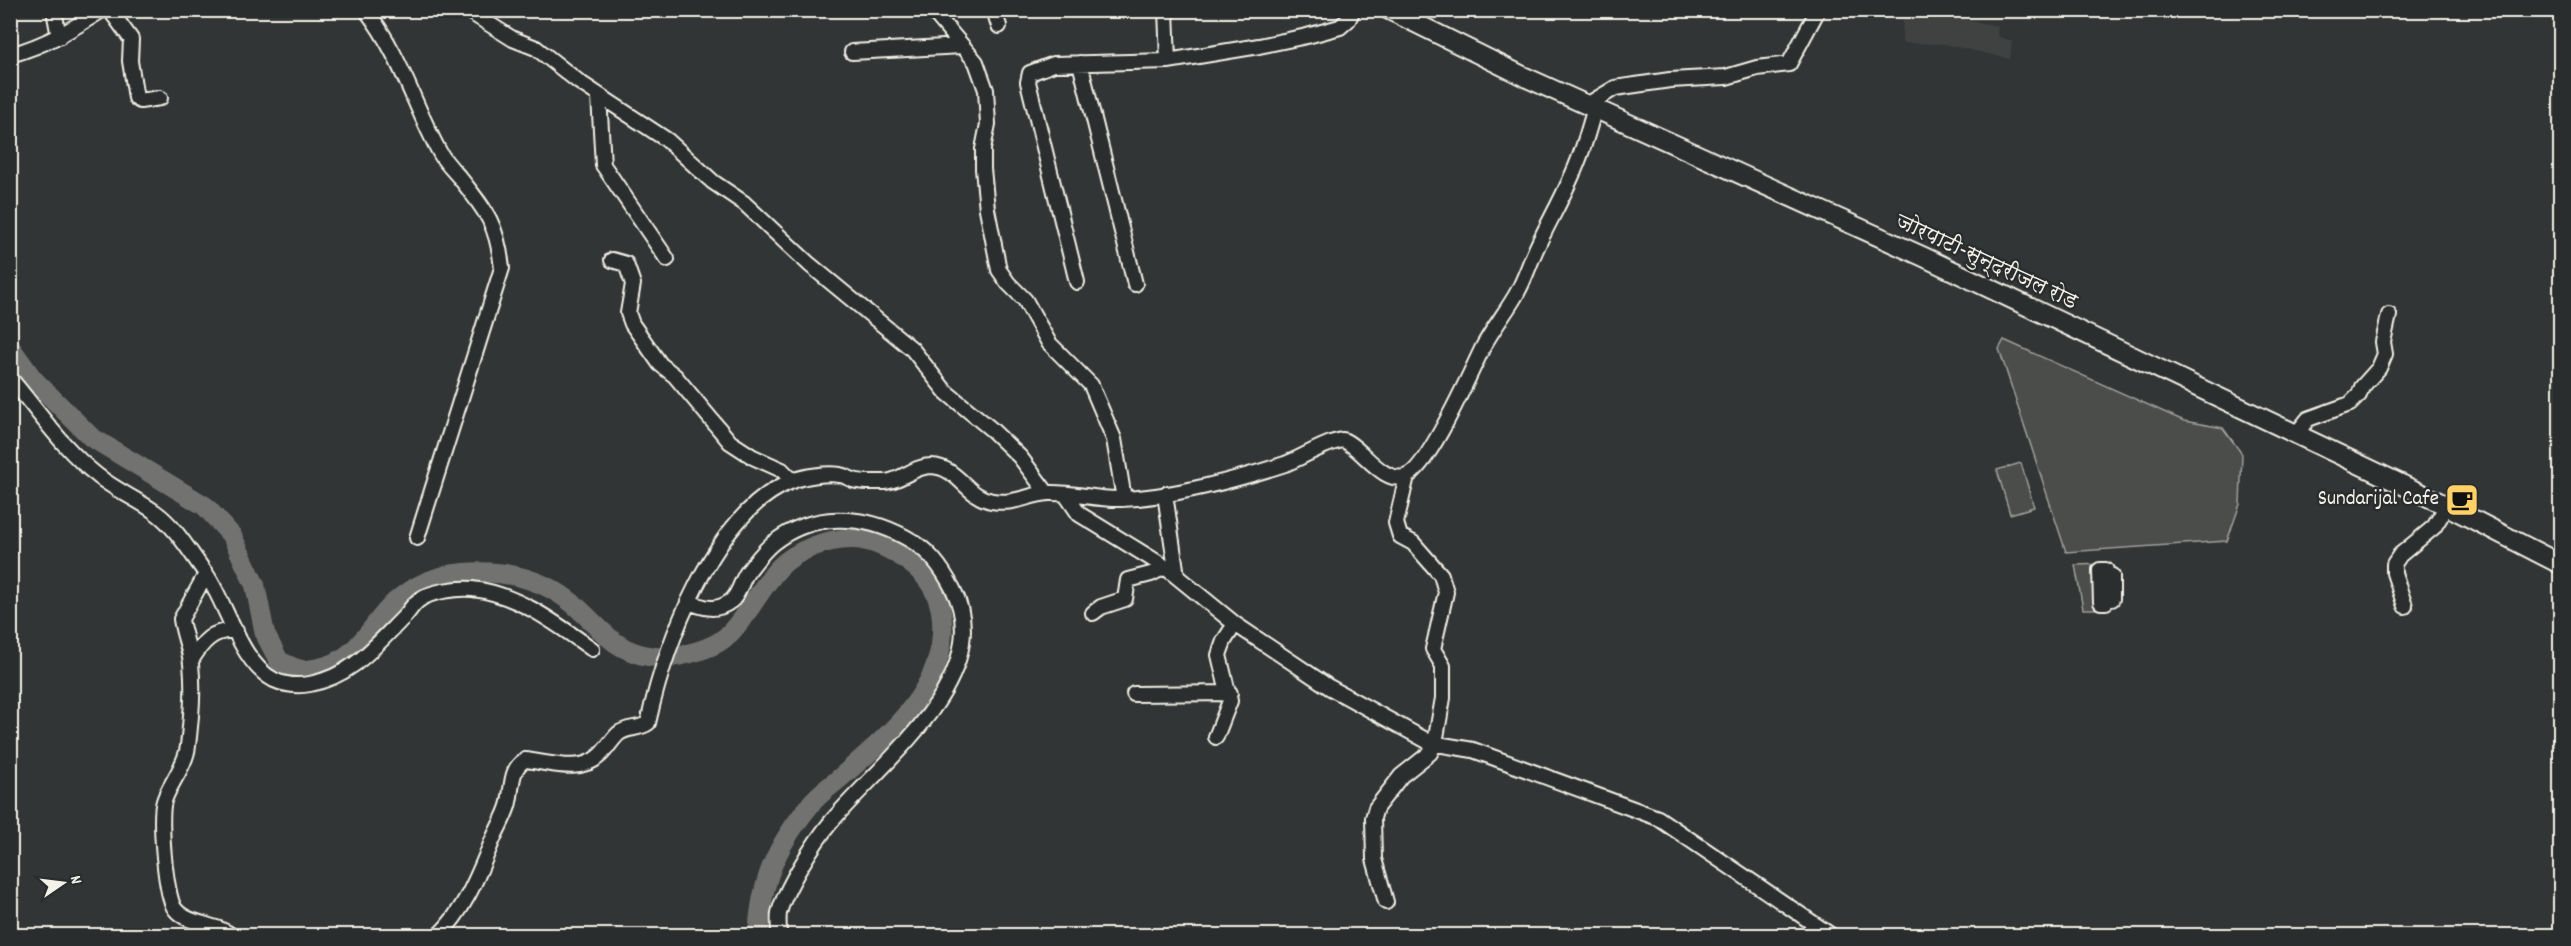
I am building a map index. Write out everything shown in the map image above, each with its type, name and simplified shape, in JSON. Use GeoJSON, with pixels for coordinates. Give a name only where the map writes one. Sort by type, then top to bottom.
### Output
{"type":"FeatureCollection","features":[{"type":"Feature","properties":{"kind":"main road","name":"जोरपाटी-सुन्दरीजल रोड"},"geometry":{"type":"LineString","coordinates":[[1389,10],[1591,106],[1924,257],[2447,506],[2560,564]]}},
{"type":"Feature","properties":{"kind":"street"},"geometry":{"type":"LineString","coordinates":[[54,10],[59,37]]}},
{"type":"Feature","properties":{"kind":"street"},"geometry":{"type":"LineString","coordinates":[[10,55],[76,29],[102,10]]}},
{"type":"Feature","properties":{"kind":"street"},"geometry":{"type":"LineString","coordinates":[[110,10],[131,39],[130,61],[136,98],[140,101],[160,98]]}},
{"type":"Feature","properties":{"kind":"street"},"geometry":{"type":"LineString","coordinates":[[366,10],[389,44],[418,111],[442,156],[489,215],[501,250],[502,268],[417,538]]}},
{"type":"Feature","properties":{"kind":"street"},"geometry":{"type":"LineString","coordinates":[[467,10],[513,39],[536,48],[599,96],[667,140],[713,182],[744,203],[809,264],[912,349],[946,392],[991,429],[1020,457],[1047,493]]}},
{"type":"Feature","properties":{"kind":"street"},"geometry":{"type":"LineString","coordinates":[[932,10],[976,62],[986,90],[988,124],[983,149],[983,170],[987,209],[999,270],[1025,300],[1050,343],[1091,385],[1114,439],[1124,499]]}},
{"type":"Feature","properties":{"kind":"street"},"geometry":{"type":"LineString","coordinates":[[994,10],[999,26]]}},
{"type":"Feature","properties":{"kind":"street"},"geometry":{"type":"LineString","coordinates":[[1167,10],[1168,61]]}},
{"type":"Feature","properties":{"kind":"street"},"geometry":{"type":"LineString","coordinates":[[1077,282],[1027,77],[1030,73],[1045,65],[1168,61],[1307,36],[1340,27],[1348,20],[1353,10]]}},
{"type":"Feature","properties":{"kind":"street"},"geometry":{"type":"LineString","coordinates":[[438,936],[450,925],[479,876],[508,806],[514,770],[518,764],[525,760],[574,766],[587,764],[598,757],[618,734],[626,729],[643,727],[648,723],[674,635],[688,602],[705,571],[740,520],[770,493],[793,481],[830,474],[843,475],[855,481],[894,481],[917,469],[930,466],[954,473],[977,496],[991,501],[1017,501],[1047,493],[1124,499],[1165,494],[1237,478],[1285,464],[1343,440],[1356,446],[1370,463],[1380,470],[1398,478],[1407,476],[1417,469],[1433,443],[1461,396],[1484,346],[1519,291],[1580,157],[1591,106],[1615,88],[1670,80],[1726,77],[1756,68],[1789,64],[1818,10]]}},
{"type":"Feature","properties":{"kind":"street"},"geometry":{"type":"LineString","coordinates":[[852,52],[962,46]]}},
{"type":"Feature","properties":{"kind":"street"},"geometry":{"type":"LineString","coordinates":[[1080,63],[1135,284]]}},
{"type":"Feature","properties":{"kind":"street"},"geometry":{"type":"LineString","coordinates":[[599,96],[603,165],[667,258]]}},
{"type":"Feature","properties":{"kind":"street"},"geometry":{"type":"LineString","coordinates":[[612,260],[626,264],[633,284],[628,313],[632,324],[660,364],[675,376],[730,442],[753,457],[782,470],[793,481]]}},
{"type":"Feature","properties":{"kind":"street"},"geometry":{"type":"LineString","coordinates":[[2296,434],[2308,419],[2350,404],[2359,395],[2362,387],[2379,368],[2385,354],[2383,342],[2389,315]]}},
{"type":"Feature","properties":{"kind":"street"},"geometry":{"type":"LineString","coordinates":[[10,378],[53,434],[97,475],[157,513],[206,574],[251,661],[274,680],[300,686],[328,680],[341,674],[361,658],[420,600],[442,592],[470,589],[497,594],[517,603],[561,627],[592,649]]}},
{"type":"Feature","properties":{"kind":"street"},"geometry":{"type":"LineString","coordinates":[[1386,902],[1374,859],[1373,818],[1376,808],[1401,776],[1430,753],[1435,743],[1443,698],[1443,666],[1432,649],[1446,592],[1441,575],[1413,543],[1400,536],[1396,524],[1407,476]]}},
{"type":"Feature","properties":{"kind":"street"},"geometry":{"type":"LineString","coordinates":[[1165,494],[1177,576]]}},
{"type":"Feature","properties":{"kind":"street"},"geometry":{"type":"LineString","coordinates":[[1066,495],[1079,514],[1165,567],[1235,624],[1329,687],[1435,743],[1473,750],[1658,818],[1832,936]]}},
{"type":"Feature","properties":{"kind":"street"},"geometry":{"type":"LineString","coordinates":[[2405,606],[2394,573],[2394,564],[2400,555],[2434,527],[2447,506]]}},
{"type":"Feature","properties":{"kind":"street"},"geometry":{"type":"LineString","coordinates":[[688,602],[709,609],[733,600],[746,573],[771,544],[786,534],[805,526],[836,519],[857,519],[875,523],[918,544],[937,561],[958,598],[962,618],[962,638],[954,674],[928,715],[824,832],[801,867],[779,914],[779,936]]}},
{"type":"Feature","properties":{"kind":"street"},"geometry":{"type":"LineString","coordinates":[[1093,613],[1101,607],[1125,599],[1128,580],[1151,574],[1165,567]]}},
{"type":"Feature","properties":{"kind":"street"},"geometry":{"type":"LineString","coordinates":[[206,574],[181,619],[191,661],[193,690],[188,749],[164,802],[162,818],[166,882],[171,901],[181,915],[213,925],[232,936]]}},
{"type":"Feature","properties":{"kind":"street"},"geometry":{"type":"LineString","coordinates":[[1216,737],[1230,700],[1219,655],[1224,641],[1235,624]]}},
{"type":"Feature","properties":{"kind":"street"},"geometry":{"type":"LineString","coordinates":[[191,661],[210,636],[224,630],[236,630]]}},
{"type":"Feature","properties":{"kind":"street"},"geometry":{"type":"LineString","coordinates":[[1134,694],[1230,693]]}},
{"type":"Feature","properties":{"kind":"shaded area"},"geometry":{"type":"Polygon","coordinates":[[[1903,11],[1931,11],[1998,26],[1997,36],[2012,41],[2010,59],[1944,44],[1902,43],[1903,11]]]}},
{"type":"Feature","properties":{"kind":"shaded area"},"geometry":{"type":"Polygon","coordinates":[[[2004,340],[2184,421],[2223,428],[2242,454],[2240,504],[2227,541],[2066,552],[1999,349],[2004,340]]]}},
{"type":"Feature","properties":{"kind":"shaded area"},"geometry":{"type":"Polygon","coordinates":[[[2021,463],[2034,507],[2010,514],[1997,470],[2021,463]]]}},
{"type":"Feature","properties":{"kind":"shaded area"},"geometry":{"type":"Polygon","coordinates":[[[2106,564],[2106,609],[2083,609],[2075,565],[2106,564]]]}},
{"type":"Feature","properties":{"kind":"waterway"},"geometry":{"type":"LineString","coordinates":[[10,347],[33,379],[91,437],[205,506],[232,536],[255,585],[265,634],[279,661],[293,668],[306,670],[319,668],[343,658],[353,651],[394,603],[427,582],[454,574],[478,572],[505,574],[531,580],[567,599],[613,641],[623,647],[648,656],[666,658],[701,650],[721,641],[741,620],[778,569],[794,556],[813,546],[844,539],[869,541],[897,554],[918,569],[936,593],[941,612],[942,634],[939,656],[931,677],[920,696],[891,731],[817,797],[798,821],[772,866],[762,898],[758,936]]}},
{"type":"Feature","properties":{"kind":"place","name":"Sundarijal Cafe"},"geometry":{"type":"Point","coordinates":[2462,500]}}]}
